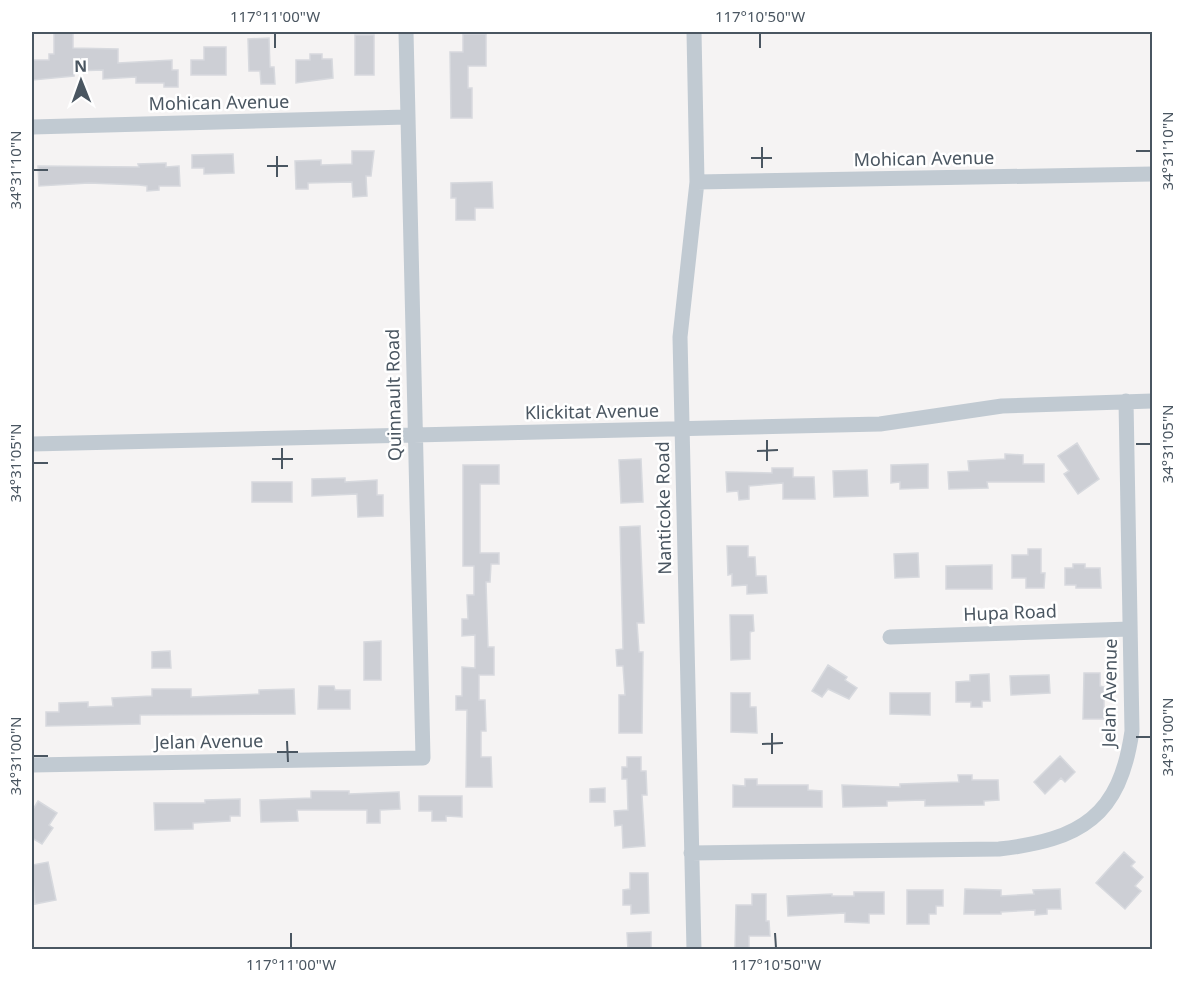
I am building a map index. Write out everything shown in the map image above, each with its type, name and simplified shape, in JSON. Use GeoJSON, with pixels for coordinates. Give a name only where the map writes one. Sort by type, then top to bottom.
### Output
{"type":"FeatureCollection","features":[{"type":"Feature","properties":{"kind":"street","name":"Quinnault Road"},"geometry":{"type":"LineString","coordinates":[[406,32],[423,758]]}},
{"type":"Feature","properties":{"kind":"street","name":"Nanticoke Road"},"geometry":{"type":"LineString","coordinates":[[694,32],[697,182],[682,303],[682,429],[694,950]]}},
{"type":"Feature","properties":{"kind":"street","name":"Mohican Avenue"},"geometry":{"type":"LineString","coordinates":[[32,127],[407,117]]}},
{"type":"Feature","properties":{"kind":"street","name":"Mohican Avenue"},"geometry":{"type":"LineString","coordinates":[[697,182],[1152,174]]}},
{"type":"Feature","properties":{"kind":"street","name":"Jelan Avenue"},"geometry":{"type":"LineString","coordinates":[[691,853],[999,849],[1033,845],[1061,837],[1085,823],[1105,805],[1119,785],[1127,764],[1132,720],[1126,401]]}},
{"type":"Feature","properties":{"kind":"street","name":"Klickitat Avenue"},"geometry":{"type":"LineString","coordinates":[[32,444],[880,424],[1002,406],[1152,401]]}},
{"type":"Feature","properties":{"kind":"street","name":"Hupa Road"},"geometry":{"type":"LineString","coordinates":[[890,637],[1130,629]]}},
{"type":"Feature","properties":{"kind":"street","name":"Jelan Avenue"},"geometry":{"type":"LineString","coordinates":[[32,765],[423,758]]}},
{"type":"Feature","properties":{"kind":"building"},"geometry":{"type":"Polygon","coordinates":[[[54,32],[73,32],[73,48],[118,49],[118,63],[172,60],[172,70],[178,70],[178,87],[164,87],[164,83],[136,83],[136,77],[103,79],[103,70],[74,71],[74,76],[33,80],[33,60],[49,60],[49,54],[54,54],[54,32]]]}},
{"type":"Feature","properties":{"kind":"building"},"geometry":{"type":"Polygon","coordinates":[[[463,34],[486,34],[486,66],[468,66],[468,88],[472,88],[472,118],[451,118],[450,52],[463,52],[463,34]]]}},
{"type":"Feature","properties":{"kind":"building"},"geometry":{"type":"Polygon","coordinates":[[[355,35],[374,35],[374,75],[355,75],[355,35]]]}},
{"type":"Feature","properties":{"kind":"building"},"geometry":{"type":"Polygon","coordinates":[[[269,38],[270,67],[274,67],[275,84],[261,84],[260,71],[249,71],[248,39],[269,38]]]}},
{"type":"Feature","properties":{"kind":"building"},"geometry":{"type":"Polygon","coordinates":[[[204,47],[226,47],[226,75],[191,75],[191,60],[204,60],[204,47]]]}},
{"type":"Feature","properties":{"kind":"building"},"geometry":{"type":"Polygon","coordinates":[[[310,54],[322,54],[322,59],[332,59],[333,78],[296,83],[296,60],[310,60],[310,54]]]}},
{"type":"Feature","properties":{"kind":"building"},"geometry":{"type":"Polygon","coordinates":[[[352,151],[374,151],[371,176],[366,176],[367,196],[353,197],[352,182],[308,183],[308,189],[296,189],[295,161],[321,160],[321,165],[352,164],[352,151]]]}},
{"type":"Feature","properties":{"kind":"building"},"geometry":{"type":"Polygon","coordinates":[[[233,154],[234,173],[204,174],[204,168],[192,168],[192,155],[233,154]]]}},
{"type":"Feature","properties":{"kind":"building"},"geometry":{"type":"Polygon","coordinates":[[[166,163],[166,167],[179,166],[180,186],[159,186],[159,190],[147,191],[147,186],[139,185],[89,183],[39,186],[38,166],[139,167],[138,164],[166,163]]]}},
{"type":"Feature","properties":{"kind":"building"},"geometry":{"type":"Polygon","coordinates":[[[492,182],[493,208],[475,208],[475,220],[456,220],[456,198],[451,198],[451,183],[492,182]]]}},
{"type":"Feature","properties":{"kind":"building"},"geometry":{"type":"Polygon","coordinates":[[[1077,443],[1099,479],[1078,494],[1064,474],[1069,471],[1058,456],[1077,443]]]}},
{"type":"Feature","properties":{"kind":"building"},"geometry":{"type":"Polygon","coordinates":[[[1005,454],[1023,455],[1023,464],[1044,464],[1044,482],[987,482],[988,488],[949,489],[948,472],[969,471],[968,461],[1005,459],[1005,454]]]}},
{"type":"Feature","properties":{"kind":"building"},"geometry":{"type":"Polygon","coordinates":[[[641,459],[643,502],[621,503],[619,460],[641,459]]]}},
{"type":"Feature","properties":{"kind":"building"},"geometry":{"type":"Polygon","coordinates":[[[928,464],[928,488],[900,489],[900,482],[891,483],[891,465],[928,464]]]}},
{"type":"Feature","properties":{"kind":"building"},"geometry":{"type":"Polygon","coordinates":[[[463,465],[499,465],[499,484],[480,484],[480,553],[499,553],[499,564],[491,564],[490,582],[486,582],[488,647],[494,647],[494,675],[479,675],[479,700],[485,700],[486,731],[481,731],[481,757],[491,757],[492,787],[466,787],[467,710],[456,710],[456,696],[462,696],[462,667],[475,668],[475,635],[462,636],[462,619],[468,619],[467,595],[474,595],[474,566],[463,566],[463,465]]]}},
{"type":"Feature","properties":{"kind":"building"},"geometry":{"type":"Polygon","coordinates":[[[772,468],[793,468],[793,477],[814,477],[815,499],[783,499],[783,483],[749,486],[749,499],[739,500],[738,491],[727,492],[726,472],[772,473],[772,468]]]}},
{"type":"Feature","properties":{"kind":"building"},"geometry":{"type":"Polygon","coordinates":[[[867,470],[868,496],[834,497],[833,471],[867,470]]]}},
{"type":"Feature","properties":{"kind":"building"},"geometry":{"type":"Polygon","coordinates":[[[345,478],[345,482],[377,480],[377,495],[383,495],[383,516],[358,517],[357,494],[312,496],[312,479],[345,478]]]}},
{"type":"Feature","properties":{"kind":"building"},"geometry":{"type":"Polygon","coordinates":[[[252,482],[292,482],[292,502],[252,502],[252,482]]]}},
{"type":"Feature","properties":{"kind":"building"},"geometry":{"type":"Polygon","coordinates":[[[640,526],[644,623],[637,623],[639,652],[643,652],[642,733],[619,733],[619,695],[625,695],[623,666],[617,666],[616,650],[623,649],[620,527],[640,526]]]}},
{"type":"Feature","properties":{"kind":"building"},"geometry":{"type":"Polygon","coordinates":[[[727,546],[748,546],[748,557],[755,557],[756,576],[766,576],[767,593],[747,594],[747,585],[732,586],[732,574],[728,575],[727,546]]]}},
{"type":"Feature","properties":{"kind":"building"},"geometry":{"type":"Polygon","coordinates":[[[1028,549],[1041,549],[1041,573],[1045,573],[1044,588],[1026,588],[1026,578],[1012,578],[1012,555],[1028,555],[1028,549]]]}},
{"type":"Feature","properties":{"kind":"building"},"geometry":{"type":"Polygon","coordinates":[[[918,553],[919,577],[895,578],[894,554],[918,553]]]}},
{"type":"Feature","properties":{"kind":"building"},"geometry":{"type":"Polygon","coordinates":[[[1073,564],[1085,564],[1085,568],[1100,568],[1101,588],[1076,588],[1076,585],[1065,585],[1065,568],[1073,568],[1073,564]]]}},
{"type":"Feature","properties":{"kind":"building"},"geometry":{"type":"Polygon","coordinates":[[[992,565],[992,589],[946,589],[946,566],[992,565]]]}},
{"type":"Feature","properties":{"kind":"building"},"geometry":{"type":"Polygon","coordinates":[[[730,615],[753,615],[754,631],[750,632],[750,659],[731,660],[730,615]]]}},
{"type":"Feature","properties":{"kind":"building"},"geometry":{"type":"Polygon","coordinates":[[[381,641],[381,680],[364,680],[364,642],[381,641]]]}},
{"type":"Feature","properties":{"kind":"building"},"geometry":{"type":"Polygon","coordinates":[[[170,651],[171,668],[152,668],[152,652],[170,651]]]}},
{"type":"Feature","properties":{"kind":"building"},"geometry":{"type":"Polygon","coordinates":[[[828,665],[847,677],[845,680],[857,688],[849,699],[828,689],[822,697],[812,691],[828,665]]]}},
{"type":"Feature","properties":{"kind":"building"},"geometry":{"type":"Polygon","coordinates":[[[1084,673],[1100,673],[1100,686],[1104,687],[1104,719],[1083,719],[1084,673]]]}},
{"type":"Feature","properties":{"kind":"building"},"geometry":{"type":"Polygon","coordinates":[[[989,674],[990,701],[982,701],[982,707],[971,707],[971,702],[956,702],[956,682],[970,681],[970,675],[989,674]]]}},
{"type":"Feature","properties":{"kind":"building"},"geometry":{"type":"Polygon","coordinates":[[[1049,675],[1050,693],[1011,695],[1010,676],[1049,675]]]}},
{"type":"Feature","properties":{"kind":"building"},"geometry":{"type":"Polygon","coordinates":[[[319,686],[334,686],[335,690],[350,690],[350,709],[318,709],[319,686]]]}},
{"type":"Feature","properties":{"kind":"building"},"geometry":{"type":"Polygon","coordinates":[[[152,689],[191,689],[191,697],[259,694],[259,690],[294,689],[295,714],[140,715],[140,724],[46,726],[46,712],[59,712],[59,703],[88,702],[88,707],[113,706],[112,698],[152,696],[152,689]]]}},
{"type":"Feature","properties":{"kind":"building"},"geometry":{"type":"Polygon","coordinates":[[[731,693],[750,693],[750,707],[756,707],[757,733],[731,732],[731,693]]]}},
{"type":"Feature","properties":{"kind":"building"},"geometry":{"type":"Polygon","coordinates":[[[890,693],[930,693],[930,715],[890,714],[890,693]]]}},
{"type":"Feature","properties":{"kind":"building"},"geometry":{"type":"Polygon","coordinates":[[[1060,756],[1075,772],[1065,782],[1061,778],[1045,794],[1034,782],[1060,756]]]}},
{"type":"Feature","properties":{"kind":"building"},"geometry":{"type":"Polygon","coordinates":[[[627,757],[641,757],[641,771],[646,771],[647,795],[642,795],[645,846],[623,848],[622,825],[615,826],[614,811],[628,810],[627,779],[622,779],[622,767],[627,767],[627,757]]]}},
{"type":"Feature","properties":{"kind":"building"},"geometry":{"type":"Polygon","coordinates":[[[958,775],[972,775],[972,780],[998,780],[999,800],[984,801],[984,805],[925,806],[925,800],[887,801],[887,806],[843,807],[842,785],[900,787],[900,784],[959,782],[958,775]]]}},
{"type":"Feature","properties":{"kind":"building"},"geometry":{"type":"Polygon","coordinates":[[[745,779],[757,779],[757,785],[808,785],[808,790],[822,791],[822,807],[733,807],[733,785],[745,786],[745,779]]]}},
{"type":"Feature","properties":{"kind":"building"},"geometry":{"type":"Polygon","coordinates":[[[605,788],[605,802],[590,802],[590,789],[605,788]]]}},
{"type":"Feature","properties":{"kind":"building"},"geometry":{"type":"Polygon","coordinates":[[[311,791],[349,791],[349,794],[399,792],[400,809],[380,810],[380,823],[367,823],[367,810],[297,810],[298,821],[261,822],[260,800],[311,798],[311,791]]]}},
{"type":"Feature","properties":{"kind":"building"},"geometry":{"type":"Polygon","coordinates":[[[419,796],[462,796],[462,817],[446,816],[446,821],[432,821],[432,811],[419,811],[419,796]]]}},
{"type":"Feature","properties":{"kind":"building"},"geometry":{"type":"Polygon","coordinates":[[[240,799],[240,816],[230,816],[230,821],[193,823],[193,829],[155,830],[154,803],[205,803],[205,800],[240,799]]]}},
{"type":"Feature","properties":{"kind":"building"},"geometry":{"type":"Polygon","coordinates":[[[38,801],[57,813],[49,825],[53,828],[42,844],[32,838],[32,811],[38,801]]]}},
{"type":"Feature","properties":{"kind":"building"},"geometry":{"type":"Polygon","coordinates":[[[1124,852],[1135,862],[1131,866],[1143,877],[1135,886],[1141,891],[1125,909],[1096,883],[1124,852]]]}},
{"type":"Feature","properties":{"kind":"building"},"geometry":{"type":"Polygon","coordinates":[[[48,862],[56,900],[35,904],[32,865],[48,862]]]}},
{"type":"Feature","properties":{"kind":"building"},"geometry":{"type":"Polygon","coordinates":[[[630,873],[648,873],[649,913],[631,914],[631,905],[623,905],[623,890],[630,889],[630,873]]]}},
{"type":"Feature","properties":{"kind":"building"},"geometry":{"type":"Polygon","coordinates":[[[965,889],[1001,890],[1001,896],[1034,894],[1033,890],[1060,889],[1061,909],[1047,909],[1047,914],[1035,915],[1035,910],[1001,912],[1001,914],[964,914],[965,889]]]}},
{"type":"Feature","properties":{"kind":"building"},"geometry":{"type":"Polygon","coordinates":[[[907,890],[943,890],[943,906],[936,906],[936,914],[929,914],[929,924],[907,924],[907,890]]]}},
{"type":"Feature","properties":{"kind":"building"},"geometry":{"type":"Polygon","coordinates":[[[854,892],[884,892],[884,914],[869,914],[869,923],[845,922],[845,913],[788,916],[787,896],[832,894],[832,896],[854,896],[854,892]]]}},
{"type":"Feature","properties":{"kind":"building"},"geometry":{"type":"Polygon","coordinates":[[[752,894],[766,894],[766,921],[769,921],[770,936],[749,936],[749,949],[735,949],[736,905],[752,905],[752,894]]]}},
{"type":"Feature","properties":{"kind":"building"},"geometry":{"type":"Polygon","coordinates":[[[651,932],[651,950],[628,950],[627,933],[651,932]]]}}]}
